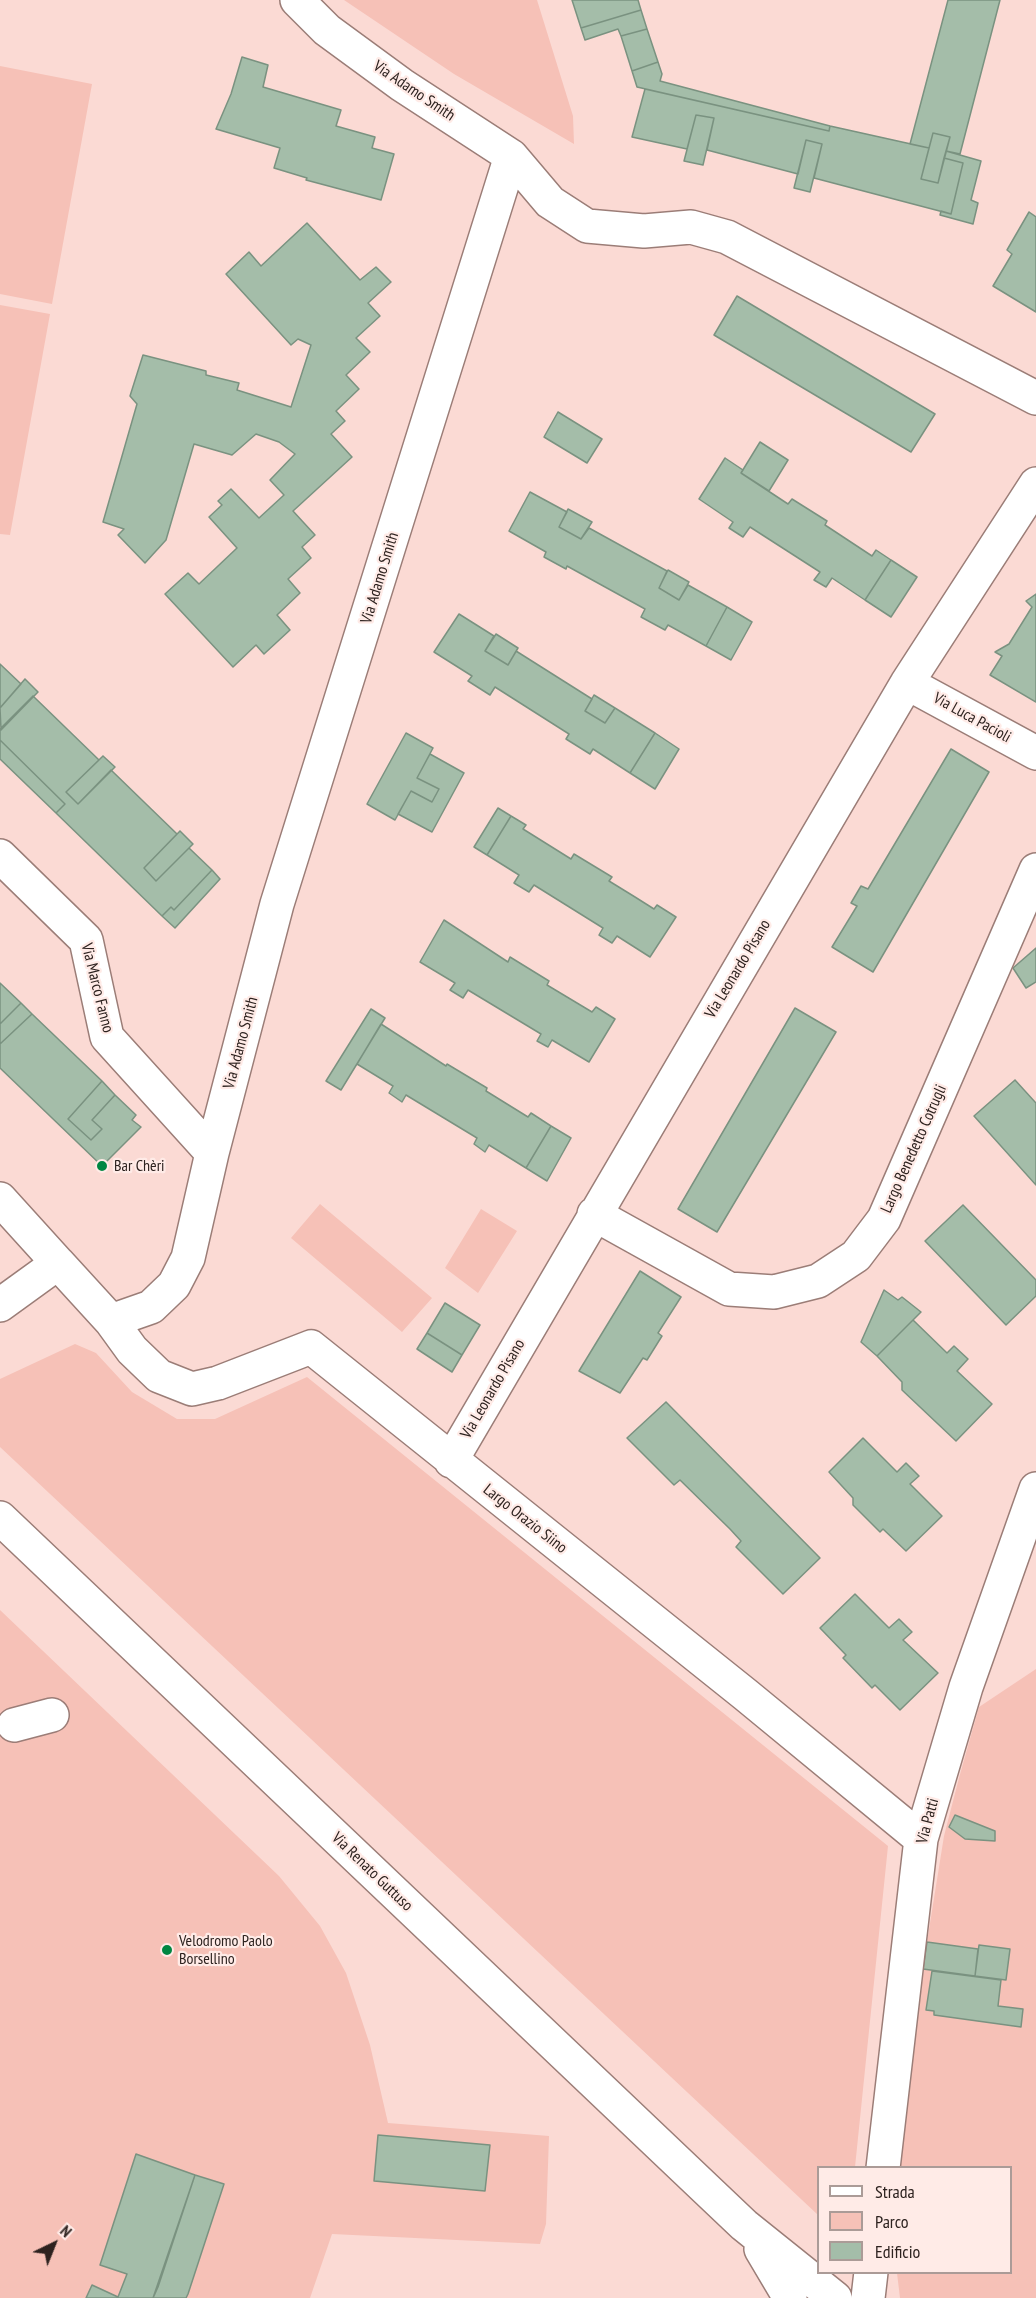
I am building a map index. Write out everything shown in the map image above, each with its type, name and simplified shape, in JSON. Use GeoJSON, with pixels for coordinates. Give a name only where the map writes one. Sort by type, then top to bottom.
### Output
{"type":"FeatureCollection","features":[{"type":"Feature","properties":{"kind":"street","name":"Via Adamo Smith"},"geometry":{"type":"LineString","coordinates":[[111,1321],[151,1307],[174,1286],[188,1258],[212,1153],[277,904],[511,156],[327,30],[297,0]]}},
{"type":"Feature","properties":{"kind":"street"},"geometry":{"type":"LineString","coordinates":[[511,156],[550,202],[587,226],[644,231],[691,227],[727,237],[1036,398]]}},
{"type":"Feature","properties":{"kind":"street","name":"Via Leonardo Pisano"},"geometry":{"type":"LineString","coordinates":[[451,1461],[907,683],[1036,484]]}},
{"type":"Feature","properties":{"kind":"street","name":"Via Luca Pacioli"},"geometry":{"type":"LineString","coordinates":[[907,683],[1036,753]]}},
{"type":"Feature","properties":{"kind":"street","name":"Via Marco Fanno"},"geometry":{"type":"LineString","coordinates":[[0,856],[86,940],[107,1037],[212,1153]]}},
{"type":"Feature","properties":{"kind":"street","name":"Largo Benedetto Cotrugli"},"geometry":{"type":"LineString","coordinates":[[594,1214],[729,1289],[774,1292],[807,1284],[818,1281],[856,1256],[884,1219],[1036,870]]}},
{"type":"Feature","properties":{"kind":"street"},"geometry":{"type":"LineString","coordinates":[[0,1199],[111,1321]]}},
{"type":"Feature","properties":{"kind":"street"},"geometry":{"type":"LineString","coordinates":[[0,1305],[58,1263]]}},
{"type":"Feature","properties":{"kind":"street","name":"Largo Orazio Siino"},"geometry":{"type":"LineString","coordinates":[[111,1321],[132,1350],[159,1376],[192,1389],[218,1383],[311,1347],[746,1695],[921,1839]]}},
{"type":"Feature","properties":{"kind":"street","name":"Via Patti"},"geometry":{"type":"LineString","coordinates":[[883,2166],[921,1839],[966,1687],[1036,1489]]}},
{"type":"Feature","properties":{"kind":"street","name":"Via Renato Guttuso"},"geometry":{"type":"LineString","coordinates":[[0,1518],[747,2228],[835,2298]]}},
{"type":"Feature","properties":{"kind":"street"},"geometry":{"type":"LineString","coordinates":[[14,1725],[52,1715]]}},
{"type":"Feature","properties":{"kind":"street"},"geometry":{"type":"LineString","coordinates":[[747,2228],[789,2298]]}},
{"type":"Feature","properties":{"kind":"street","name":"Via Renato Guttuso"},"geometry":{"type":"LineString","coordinates":[[747,2228],[806,2298]]}},
{"type":"Feature","properties":{"kind":"street"},"geometry":{"type":"LineString","coordinates":[[868,2298],[871,2274]]}},
{"type":"Feature","properties":{"kind":"green space"},"geometry":{"type":"Polygon","coordinates":[[[344,0],[537,0],[573,116],[574,144],[454,74],[344,0]]]}},
{"type":"Feature","properties":{"kind":"green space"},"geometry":{"type":"Polygon","coordinates":[[[0,66],[92,84],[52,304],[0,294],[0,66]]]}},
{"type":"Feature","properties":{"kind":"green space"},"geometry":{"type":"Polygon","coordinates":[[[0,305],[50,314],[10,535],[0,534],[0,305]]]}},
{"type":"Feature","properties":{"kind":"green space"},"geometry":{"type":"Polygon","coordinates":[[[320,1204],[432,1298],[402,1332],[291,1238],[320,1204]]]}},
{"type":"Feature","properties":{"kind":"green space"},"geometry":{"type":"Polygon","coordinates":[[[481,1209],[517,1231],[478,1293],[445,1268],[481,1209]]]}},
{"type":"Feature","properties":{"kind":"green space"},"geometry":{"type":"Polygon","coordinates":[[[75,1344],[96,1353],[132,1392],[177,1419],[215,1419],[307,1377],[888,1846],[855,2166],[817,2166],[817,2214],[0,1447],[0,1379],[75,1344]]]}},
{"type":"Feature","properties":{"kind":"green space","name":"Velodromo Paolo Borsellino"},"geometry":{"type":"Polygon","coordinates":[[[0,1610],[279,1876],[320,1926],[346,1973],[370,2045],[388,2123],[549,2136],[546,2224],[540,2244],[332,2234],[310,2298],[0,2298],[0,1610]]]}},
{"type":"Feature","properties":{"kind":"green space"},"geometry":{"type":"Polygon","coordinates":[[[1036,1669],[1036,2298],[900,2298],[897,2274],[1012,2274],[1012,2166],[900,2166],[927,1942],[944,1836],[979,1707],[1036,1669]]]}},
{"type":"Feature","properties":{"kind":"building"},"geometry":{"type":"Polygon","coordinates":[[[572,0],[638,0],[641,10],[581,28],[572,0]]]}},
{"type":"Feature","properties":{"kind":"building"},"geometry":{"type":"Polygon","coordinates":[[[948,0],[1000,0],[960,154],[946,151],[950,137],[933,133],[929,148],[910,144],[948,0]]]}},
{"type":"Feature","properties":{"kind":"building"},"geometry":{"type":"Polygon","coordinates":[[[641,10],[647,29],[621,36],[618,29],[585,40],[581,28],[641,10]]]}},
{"type":"Feature","properties":{"kind":"building"},"geometry":{"type":"Polygon","coordinates":[[[647,29],[658,62],[632,71],[621,36],[647,29]]]}},
{"type":"Feature","properties":{"kind":"building"},"geometry":{"type":"Polygon","coordinates":[[[242,57],[268,65],[263,87],[341,110],[336,126],[375,137],[372,148],[394,154],[381,200],[306,180],[307,178],[274,168],[280,148],[216,129],[231,94],[242,57]]]}},
{"type":"Feature","properties":{"kind":"building"},"geometry":{"type":"Polygon","coordinates":[[[658,62],[662,74],[660,81],[830,126],[829,131],[637,87],[632,71],[658,62]]]}},
{"type":"Feature","properties":{"kind":"building"},"geometry":{"type":"Polygon","coordinates":[[[645,89],[829,131],[830,126],[929,148],[921,179],[938,183],[944,158],[963,163],[951,214],[814,178],[822,144],[806,140],[798,174],[707,150],[714,118],[696,115],[687,149],[632,137],[645,89]]]}},
{"type":"Feature","properties":{"kind":"building"},"geometry":{"type":"Polygon","coordinates":[[[696,115],[714,118],[703,165],[684,161],[696,115]]]}},
{"type":"Feature","properties":{"kind":"building"},"geometry":{"type":"Polygon","coordinates":[[[933,133],[950,137],[938,183],[921,179],[933,133]]]}},
{"type":"Feature","properties":{"kind":"building"},"geometry":{"type":"Polygon","coordinates":[[[806,140],[822,144],[810,192],[794,188],[806,140]]]}},
{"type":"Feature","properties":{"kind":"building"},"geometry":{"type":"Polygon","coordinates":[[[946,151],[981,161],[971,200],[978,203],[973,224],[940,215],[941,211],[951,214],[963,163],[944,158],[946,151]]]}},
{"type":"Feature","properties":{"kind":"building"},"geometry":{"type":"Polygon","coordinates":[[[1029,212],[1036,217],[1036,312],[993,286],[1012,254],[1007,250],[1029,212]]]}},
{"type":"Feature","properties":{"kind":"building"},"geometry":{"type":"Polygon","coordinates":[[[307,223],[360,280],[376,267],[391,282],[368,303],[380,316],[356,338],[370,352],[346,375],[359,389],[336,411],[345,421],[331,434],[352,457],[293,511],[315,535],[302,547],[311,558],[288,579],[300,593],[277,615],[290,630],[264,654],[256,645],[233,667],[165,594],[188,573],[199,584],[237,548],[209,517],[222,505],[218,501],[231,489],[259,518],[284,495],[270,480],[295,454],[279,442],[256,434],[232,455],[194,444],[166,540],[145,563],[118,535],[124,529],[103,522],[137,404],[130,396],[143,355],[206,371],[206,375],[239,383],[237,390],[291,407],[311,345],[298,339],[291,345],[226,274],[249,252],[261,266],[307,223]]]}},
{"type":"Feature","properties":{"kind":"building"},"geometry":{"type":"Polygon","coordinates":[[[737,296],[935,414],[911,452],[714,335],[737,296]]]}},
{"type":"Feature","properties":{"kind":"building"},"geometry":{"type":"Polygon","coordinates":[[[558,412],[602,439],[587,463],[544,437],[558,412]]]}},
{"type":"Feature","properties":{"kind":"building"},"geometry":{"type":"Polygon","coordinates":[[[760,442],[788,460],[769,491],[741,473],[760,442]]]}},
{"type":"Feature","properties":{"kind":"building"},"geometry":{"type":"Polygon","coordinates":[[[725,458],[743,470],[741,473],[788,504],[792,499],[827,521],[825,525],[872,556],[876,550],[891,560],[865,600],[832,578],[826,587],[814,580],[820,572],[750,527],[743,537],[729,528],[733,522],[699,499],[725,458]]]}},
{"type":"Feature","properties":{"kind":"building"},"geometry":{"type":"Polygon","coordinates":[[[530,492],[567,512],[559,527],[581,539],[589,528],[667,571],[659,588],[679,600],[688,585],[727,607],[706,646],[668,625],[665,630],[641,617],[645,609],[567,566],[566,569],[544,557],[546,552],[509,531],[530,492]]]}},
{"type":"Feature","properties":{"kind":"building"},"geometry":{"type":"Polygon","coordinates":[[[568,509],[592,522],[581,539],[559,527],[568,509]]]}},
{"type":"Feature","properties":{"kind":"building"},"geometry":{"type":"Polygon","coordinates":[[[891,560],[917,577],[891,617],[865,600],[891,560]]]}},
{"type":"Feature","properties":{"kind":"building"},"geometry":{"type":"Polygon","coordinates":[[[668,570],[689,582],[679,600],[659,588],[668,570]]]}},
{"type":"Feature","properties":{"kind":"building"},"geometry":{"type":"Polygon","coordinates":[[[1036,594],[1036,702],[990,675],[1002,656],[995,652],[1009,644],[1032,607],[1026,601],[1036,594]]]}},
{"type":"Feature","properties":{"kind":"building"},"geometry":{"type":"Polygon","coordinates":[[[727,607],[752,622],[731,660],[706,646],[727,607]]]}},
{"type":"Feature","properties":{"kind":"building"},"geometry":{"type":"Polygon","coordinates":[[[459,614],[494,636],[485,651],[508,665],[516,651],[592,699],[585,711],[605,723],[615,708],[655,733],[630,773],[593,749],[590,754],[566,739],[569,734],[495,687],[490,695],[468,681],[472,676],[434,652],[459,614]]]}},
{"type":"Feature","properties":{"kind":"building"},"geometry":{"type":"Polygon","coordinates":[[[496,634],[518,648],[508,665],[485,651],[496,634]]]}},
{"type":"Feature","properties":{"kind":"building"},"geometry":{"type":"Polygon","coordinates":[[[0,664],[21,684],[0,708],[0,664]]]}},
{"type":"Feature","properties":{"kind":"building"},"geometry":{"type":"Polygon","coordinates":[[[25,679],[38,692],[1,730],[0,708],[25,679]]]}},
{"type":"Feature","properties":{"kind":"building"},"geometry":{"type":"Polygon","coordinates":[[[594,695],[615,708],[605,723],[585,711],[594,695]]]}},
{"type":"Feature","properties":{"kind":"building"},"geometry":{"type":"Polygon","coordinates":[[[33,696],[99,760],[66,792],[78,804],[111,770],[177,834],[144,868],[156,881],[189,848],[212,870],[174,910],[171,907],[162,916],[56,813],[65,804],[0,740],[0,729],[33,696]]]}},
{"type":"Feature","properties":{"kind":"building"},"geometry":{"type":"Polygon","coordinates":[[[406,733],[433,748],[417,778],[439,789],[432,802],[411,791],[395,820],[367,804],[406,733]]]}},
{"type":"Feature","properties":{"kind":"building"},"geometry":{"type":"Polygon","coordinates":[[[655,733],[679,749],[655,789],[630,773],[655,733]]]}},
{"type":"Feature","properties":{"kind":"building"},"geometry":{"type":"Polygon","coordinates":[[[0,740],[65,804],[56,813],[0,759],[0,740]]]}},
{"type":"Feature","properties":{"kind":"building"},"geometry":{"type":"Polygon","coordinates":[[[951,749],[989,772],[873,972],[832,947],[857,906],[851,903],[861,886],[868,889],[951,749]]]}},
{"type":"Feature","properties":{"kind":"building"},"geometry":{"type":"Polygon","coordinates":[[[430,754],[464,773],[432,832],[398,814],[411,791],[432,802],[439,789],[417,778],[430,754]]]}},
{"type":"Feature","properties":{"kind":"building"},"geometry":{"type":"Polygon","coordinates":[[[103,756],[115,767],[78,804],[66,792],[103,756]]]}},
{"type":"Feature","properties":{"kind":"building"},"geometry":{"type":"Polygon","coordinates":[[[498,808],[511,816],[487,855],[474,847],[498,808]]]}},
{"type":"Feature","properties":{"kind":"building"},"geometry":{"type":"Polygon","coordinates":[[[511,816],[526,825],[523,829],[571,859],[574,854],[612,877],[609,881],[654,909],[657,905],[676,917],[650,957],[617,936],[612,943],[599,935],[603,928],[534,885],[529,892],[514,883],[519,875],[487,855],[511,816]]]}},
{"type":"Feature","properties":{"kind":"building"},"geometry":{"type":"Polygon","coordinates":[[[180,831],[193,844],[156,881],[144,868],[180,831]]]}},
{"type":"Feature","properties":{"kind":"building"},"geometry":{"type":"Polygon","coordinates":[[[212,870],[220,879],[175,928],[162,916],[171,907],[174,910],[212,870]]]}},
{"type":"Feature","properties":{"kind":"building"},"geometry":{"type":"Polygon","coordinates":[[[444,920],[508,962],[510,957],[549,981],[547,985],[592,1012],[596,1007],[615,1019],[589,1062],[552,1040],[548,1047],[537,1041],[541,1034],[468,990],[463,998],[450,990],[455,983],[420,962],[444,920]]]}},
{"type":"Feature","properties":{"kind":"building"},"geometry":{"type":"Polygon","coordinates":[[[1036,948],[1036,982],[1026,988],[1013,968],[1036,948]]]}},
{"type":"Feature","properties":{"kind":"building"},"geometry":{"type":"Polygon","coordinates":[[[0,983],[21,1003],[0,1024],[0,983]]]}},
{"type":"Feature","properties":{"kind":"building"},"geometry":{"type":"Polygon","coordinates":[[[21,1003],[32,1014],[0,1044],[0,1024],[21,1003]]]}},
{"type":"Feature","properties":{"kind":"building"},"geometry":{"type":"Polygon","coordinates":[[[795,1008],[836,1032],[717,1232],[678,1209],[795,1008]]]}},
{"type":"Feature","properties":{"kind":"building"},"geometry":{"type":"Polygon","coordinates":[[[371,1009],[385,1018],[341,1090],[326,1081],[371,1009]]]}},
{"type":"Feature","properties":{"kind":"building"},"geometry":{"type":"Polygon","coordinates":[[[32,1014],[102,1081],[68,1119],[91,1140],[102,1129],[92,1120],[115,1095],[136,1115],[132,1120],[141,1127],[102,1166],[0,1068],[0,1044],[32,1014]]]}},
{"type":"Feature","properties":{"kind":"building"},"geometry":{"type":"Polygon","coordinates":[[[381,1024],[446,1066],[447,1064],[487,1088],[486,1091],[528,1117],[531,1113],[551,1126],[526,1168],[489,1145],[485,1152],[474,1144],[477,1138],[406,1095],[402,1102],[389,1093],[393,1086],[357,1064],[381,1024]]]}},
{"type":"Feature","properties":{"kind":"building"},"geometry":{"type":"Polygon","coordinates":[[[1015,1080],[1036,1103],[1036,1185],[974,1116],[1015,1080]]]}},
{"type":"Feature","properties":{"kind":"building"},"geometry":{"type":"Polygon","coordinates":[[[102,1081],[115,1095],[92,1120],[102,1129],[91,1140],[68,1119],[102,1081]]]}},
{"type":"Feature","properties":{"kind":"building"},"geometry":{"type":"Polygon","coordinates":[[[551,1126],[571,1138],[547,1181],[526,1168],[551,1126]]]}},
{"type":"Feature","properties":{"kind":"building"},"geometry":{"type":"Polygon","coordinates":[[[963,1205],[1036,1280],[1036,1296],[1006,1325],[925,1241],[963,1205]]]}},
{"type":"Feature","properties":{"kind":"building"},"geometry":{"type":"Polygon","coordinates":[[[640,1271],[681,1297],[658,1333],[662,1336],[647,1360],[643,1358],[620,1393],[579,1371],[640,1271]]]}},
{"type":"Feature","properties":{"kind":"building"},"geometry":{"type":"Polygon","coordinates":[[[884,1290],[898,1300],[902,1297],[921,1312],[877,1356],[861,1342],[884,1290]]]}},
{"type":"Feature","properties":{"kind":"building"},"geometry":{"type":"Polygon","coordinates":[[[445,1303],[480,1325],[462,1355],[427,1333],[445,1303]]]}},
{"type":"Feature","properties":{"kind":"building"},"geometry":{"type":"Polygon","coordinates":[[[913,1320],[947,1353],[954,1346],[968,1359],[957,1371],[992,1404],[956,1441],[902,1390],[902,1382],[877,1356],[913,1320]]]}},
{"type":"Feature","properties":{"kind":"building"},"geometry":{"type":"Polygon","coordinates":[[[427,1333],[462,1355],[452,1372],[417,1349],[427,1333]]]}},
{"type":"Feature","properties":{"kind":"building"},"geometry":{"type":"Polygon","coordinates":[[[666,1402],[820,1558],[783,1594],[736,1547],[741,1541],[730,1529],[680,1480],[674,1485],[627,1438],[666,1402]]]}},
{"type":"Feature","properties":{"kind":"building"},"geometry":{"type":"Polygon","coordinates":[[[863,1438],[897,1472],[906,1463],[919,1476],[910,1484],[942,1516],[906,1551],[883,1529],[880,1532],[853,1505],[853,1498],[829,1472],[863,1438]]]}},
{"type":"Feature","properties":{"kind":"building"},"geometry":{"type":"Polygon","coordinates":[[[855,1594],[889,1628],[899,1619],[912,1632],[903,1640],[938,1673],[900,1710],[875,1685],[872,1688],[843,1658],[846,1655],[820,1628],[855,1594]]]}},
{"type":"Feature","properties":{"kind":"building"},"geometry":{"type":"Polygon","coordinates":[[[955,1815],[995,1831],[995,1841],[965,1839],[949,1827],[955,1815]]]}},
{"type":"Feature","properties":{"kind":"building"},"geometry":{"type":"Polygon","coordinates":[[[927,1942],[978,1949],[975,1976],[923,1969],[927,1942]]]}},
{"type":"Feature","properties":{"kind":"building"},"geometry":{"type":"Polygon","coordinates":[[[979,1945],[1010,1949],[1006,1980],[975,1976],[979,1945]]]}},
{"type":"Feature","properties":{"kind":"building"},"geometry":{"type":"Polygon","coordinates":[[[932,1971],[1001,1980],[998,2006],[1023,2009],[1021,2027],[934,2015],[934,2011],[926,2010],[932,1971]]]}},
{"type":"Feature","properties":{"kind":"building"},"geometry":{"type":"Polygon","coordinates":[[[378,2135],[490,2145],[485,2191],[374,2181],[378,2135]]]}},
{"type":"Feature","properties":{"kind":"building"},"geometry":{"type":"Polygon","coordinates":[[[136,2154],[195,2175],[158,2287],[153,2298],[86,2298],[92,2285],[118,2297],[127,2274],[100,2265],[136,2154]]]}},
{"type":"Feature","properties":{"kind":"building"},"geometry":{"type":"Polygon","coordinates":[[[195,2175],[224,2184],[188,2294],[186,2298],[153,2298],[195,2175]]]}},
{"type":"Feature","properties":{"kind":"place","name":"Bar Chèri"},"geometry":{"type":"Point","coordinates":[102,1166]}},
{"type":"Feature","properties":{"kind":"place","name":"Velodromo Paolo Borsellino"},"geometry":{"type":"Point","coordinates":[167,1950]}}]}
